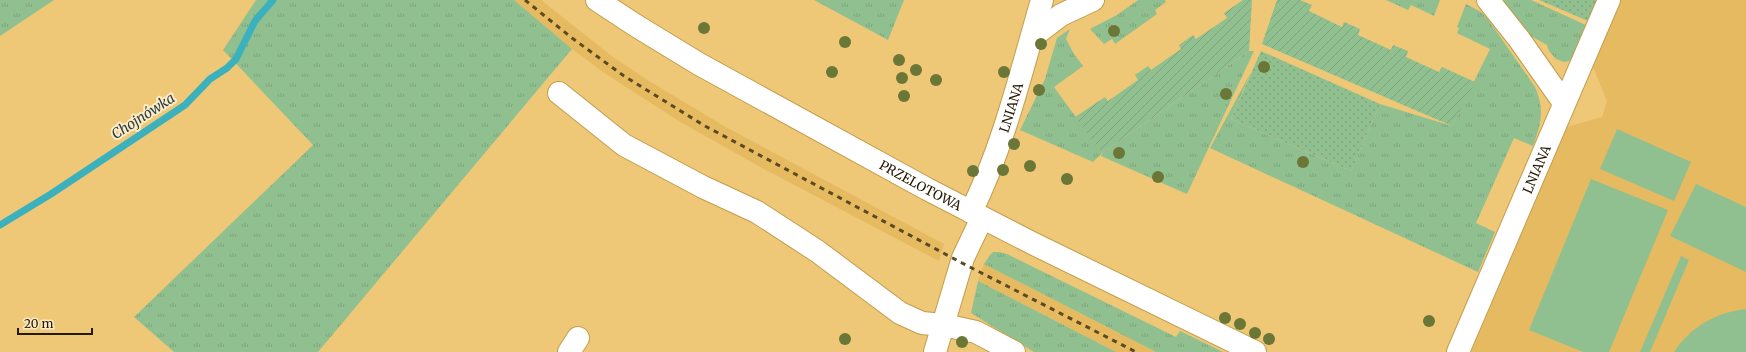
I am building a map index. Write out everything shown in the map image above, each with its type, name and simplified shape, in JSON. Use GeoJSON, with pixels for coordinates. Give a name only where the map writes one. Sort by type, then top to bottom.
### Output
{"type":"FeatureCollection","features":[{"type":"Feature","properties":{"kind":"street","name":"PRZELOTOWA"},"geometry":{"type":"LineString","coordinates":[[597,0],[635,26],[699,64],[976,215],[1255,352]]}},
{"type":"Feature","properties":{"kind":"street","name":"LNIANA"},"geometry":{"type":"LineString","coordinates":[[935,352],[987,179],[1006,124],[1042,0]]}},
{"type":"Feature","properties":{"kind":"street"},"geometry":{"type":"LineString","coordinates":[[1032,37],[1061,15],[1093,0]]}},
{"type":"Feature","properties":{"kind":"street"},"geometry":{"type":"LineString","coordinates":[[1488,0],[1519,39],[1564,103]]}},
{"type":"Feature","properties":{"kind":"street","name":"LNIANA"},"geometry":{"type":"LineString","coordinates":[[1458,352],[1609,0]]}},
{"type":"Feature","properties":{"kind":"street"},"geometry":{"type":"LineString","coordinates":[[559,93],[624,145],[703,187],[757,212],[817,251],[900,313],[922,323],[944,325],[976,332],[1014,352]]}},
{"type":"Feature","properties":{"kind":"shaded area"},"geometry":{"type":"Polygon","coordinates":[[[514,0],[541,0],[613,57],[649,81],[724,126],[944,244],[939,261],[764,169],[677,120],[603,72],[572,49],[514,0]]]}},
{"type":"Feature","properties":{"kind":"shaded area"},"geometry":{"type":"Polygon","coordinates":[[[1621,0],[1746,0],[1746,352],[1471,352],[1567,127],[1602,117],[1607,101],[1593,67],[1621,0]]]}},
{"type":"Feature","properties":{"kind":"shaded area"},"geometry":{"type":"Polygon","coordinates":[[[984,264],[1156,352],[1116,352],[978,281],[984,264]]]}},
{"type":"Feature","properties":{"kind":"green space"},"geometry":{"type":"Polygon","coordinates":[[[0,0],[54,0],[0,36],[0,0]]]}},
{"type":"Feature","properties":{"kind":"green space"},"geometry":{"type":"Polygon","coordinates":[[[256,0],[514,0],[572,49],[318,352],[174,352],[134,317],[313,145],[223,50],[256,0]]]}},
{"type":"Feature","properties":{"kind":"green space"},"geometry":{"type":"Polygon","coordinates":[[[814,0],[904,0],[888,40],[814,0]]]}},
{"type":"Feature","properties":{"kind":"green space"},"geometry":{"type":"Polygon","coordinates":[[[1138,0],[1165,0],[1166,2],[1155,10],[1157,14],[1115,44],[1112,39],[1104,44],[1090,29],[1117,15],[1138,0]]]}},
{"type":"Feature","properties":{"kind":"green space"},"geometry":{"type":"Polygon","coordinates":[[[1243,0],[1252,0],[1249,51],[1102,153],[1075,117],[1105,97],[1108,101],[1138,80],[1135,75],[1148,66],[1151,70],[1181,49],[1179,45],[1193,35],[1196,39],[1227,18],[1224,13],[1243,0]]]}},
{"type":"Feature","properties":{"kind":"green space"},"geometry":{"type":"Polygon","coordinates":[[[1277,0],[1300,0],[1312,5],[1309,11],[1342,27],[1344,22],[1360,29],[1358,35],[1391,50],[1393,45],[1408,51],[1406,57],[1439,72],[1442,67],[1475,82],[1452,126],[1262,44],[1277,0]]]}},
{"type":"Feature","properties":{"kind":"green space"},"geometry":{"type":"Polygon","coordinates":[[[1386,0],[1440,0],[1434,16],[1411,5],[1408,10],[1386,0]]]}},
{"type":"Feature","properties":{"kind":"green space"},"geometry":{"type":"Polygon","coordinates":[[[1503,0],[1531,0],[1588,26],[1574,60],[1564,62],[1556,59],[1549,51],[1547,45],[1529,35],[1503,0]]]}},
{"type":"Feature","properties":{"kind":"green space"},"geometry":{"type":"Polygon","coordinates":[[[1539,0],[1597,0],[1588,21],[1539,0]]]}},
{"type":"Feature","properties":{"kind":"green space"},"geometry":{"type":"Polygon","coordinates":[[[1466,4],[1481,12],[1487,18],[1535,87],[1541,110],[1540,124],[1533,146],[1514,138],[1476,223],[1495,232],[1478,272],[1210,148],[1251,72],[1231,119],[1351,171],[1380,104],[1452,126],[1490,49],[1457,33],[1459,28],[1457,27],[1466,4]]]}},
{"type":"Feature","properties":{"kind":"green space"},"geometry":{"type":"Polygon","coordinates":[[[1070,29],[1066,39],[1074,54],[1083,66],[1054,87],[1102,153],[1093,162],[1020,130],[1045,79],[1057,38],[1070,29]]]}},
{"type":"Feature","properties":{"kind":"green space"},"geometry":{"type":"Polygon","coordinates":[[[1249,51],[1254,51],[1187,194],[1101,156],[1102,153],[1249,51]]]}},
{"type":"Feature","properties":{"kind":"green space"},"geometry":{"type":"Polygon","coordinates":[[[1261,51],[1380,104],[1351,171],[1231,119],[1261,51]]]}},
{"type":"Feature","properties":{"kind":"green space"},"geometry":{"type":"Polygon","coordinates":[[[1617,129],[1691,162],[1674,201],[1600,169],[1617,129]]]}},
{"type":"Feature","properties":{"kind":"green space"},"geometry":{"type":"Polygon","coordinates":[[[1591,179],[1668,210],[1609,352],[1583,352],[1529,330],[1591,179]]]}},
{"type":"Feature","properties":{"kind":"green space"},"geometry":{"type":"Polygon","coordinates":[[[1696,184],[1746,207],[1746,272],[1670,236],[1696,184]]]}},
{"type":"Feature","properties":{"kind":"green space"},"geometry":{"type":"Polygon","coordinates":[[[993,252],[1007,254],[1176,337],[1180,331],[1223,352],[1156,352],[984,264],[993,252]]]}},
{"type":"Feature","properties":{"kind":"green space"},"geometry":{"type":"Polygon","coordinates":[[[1681,256],[1689,260],[1650,352],[1640,352],[1681,256]]]}},
{"type":"Feature","properties":{"kind":"green space"},"geometry":{"type":"Polygon","coordinates":[[[978,281],[1116,352],[1034,352],[971,313],[978,281]]]}},
{"type":"Feature","properties":{"kind":"green space"},"geometry":{"type":"Polygon","coordinates":[[[1746,309],[1746,352],[1674,352],[1688,335],[1705,322],[1725,313],[1746,309]]]}},
{"type":"Feature","properties":{"kind":"waterway","name":"Chojnówka"},"geometry":{"type":"LineString","coordinates":[[0,225],[51,194],[185,105],[210,79],[227,68],[236,59],[255,21],[273,0]]}},
{"type":"Feature","properties":{"kind":"railway"},"geometry":{"type":"LineString","coordinates":[[525,0],[572,38],[624,76],[705,126],[962,263],[1136,352]]}}]}
